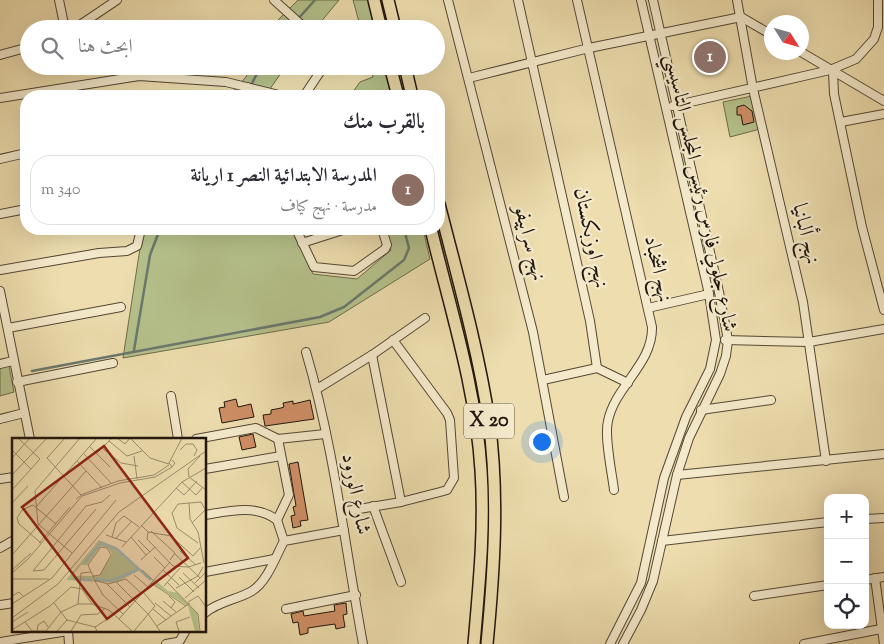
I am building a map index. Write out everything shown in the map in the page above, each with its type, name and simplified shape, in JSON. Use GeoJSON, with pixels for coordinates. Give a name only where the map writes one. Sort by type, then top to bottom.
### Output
{"type":"FeatureCollection","features":[{"type":"Feature","properties":{"kind":"highway"},"geometry":{"type":"LineString","coordinates":[[374,0],[379,20]]}},
{"type":"Feature","properties":{"kind":"highway"},"geometry":{"type":"LineString","coordinates":[[388,0],[393,20]]}},
{"type":"Feature","properties":{"kind":"highway"},"geometry":{"type":"LineString","coordinates":[[392,75],[396,90]]}},
{"type":"Feature","properties":{"kind":"highway"},"geometry":{"type":"LineString","coordinates":[[407,75],[411,90]]}},
{"type":"Feature","properties":{"kind":"highway","name":"X 20"},"geometry":{"type":"LineString","coordinates":[[445,229],[479,368],[494,469],[494,520],[487,644]]}},
{"type":"Feature","properties":{"kind":"highway","name":"X 20"},"geometry":{"type":"LineString","coordinates":[[432,235],[466,371],[481,469],[482,520],[474,644]]}},
{"type":"Feature","properties":{"kind":"street"},"geometry":{"type":"LineString","coordinates":[[59,0],[63,20]]}},
{"type":"Feature","properties":{"kind":"street"},"geometry":{"type":"LineString","coordinates":[[87,20],[117,0]]}},
{"type":"Feature","properties":{"kind":"street"},"geometry":{"type":"LineString","coordinates":[[274,0],[296,20]]}},
{"type":"Feature","properties":{"kind":"street","name":"نهج سراييفو"},"geometry":{"type":"LineString","coordinates":[[448,0],[533,332],[564,498]]}},
{"type":"Feature","properties":{"kind":"street","name":"نهج اوزبكستان"},"geometry":{"type":"LineString","coordinates":[[518,0],[590,321],[597,368]]}},
{"type":"Feature","properties":{"kind":"street","name":"نهج اشخباد"},"geometry":{"type":"LineString","coordinates":[[578,0],[648,308],[652,339],[648,351],[608,420],[614,490]]}},
{"type":"Feature","properties":{"kind":"street","name":"شارع جلولي فارس رئيس المجلس التاسيسي"},"geometry":{"type":"LineString","coordinates":[[610,644],[641,583],[664,478],[686,417],[710,369],[716,340],[709,294],[641,0]]}},
{"type":"Feature","properties":{"kind":"street","name":"شارع جلولي فارس رئيس المجلس التاسيسي"},"geometry":{"type":"LineString","coordinates":[[623,644],[641,610],[653,581],[677,475],[702,410],[720,374],[728,340],[653,0]]}},
{"type":"Feature","properties":{"kind":"street","name":"نهج ألبانيا"},"geometry":{"type":"LineString","coordinates":[[737,0],[753,89],[803,302],[826,461]]}},
{"type":"Feature","properties":{"kind":"street"},"geometry":{"type":"LineString","coordinates":[[666,108],[831,71],[856,59],[874,39],[878,27],[878,0]]}},
{"type":"Feature","properties":{"kind":"street"},"geometry":{"type":"LineString","coordinates":[[469,78],[589,48],[741,17],[764,30]]}},
{"type":"Feature","properties":{"kind":"street"},"geometry":{"type":"LineString","coordinates":[[0,55],[20,49]]}},
{"type":"Feature","properties":{"kind":"street"},"geometry":{"type":"LineString","coordinates":[[809,57],[884,101]]}},
{"type":"Feature","properties":{"kind":"street"},"geometry":{"type":"LineString","coordinates":[[831,71],[834,94],[862,227],[884,310]]}},
{"type":"Feature","properties":{"kind":"street"},"geometry":{"type":"LineString","coordinates":[[308,90],[318,75]]}},
{"type":"Feature","properties":{"kind":"street"},"geometry":{"type":"LineString","coordinates":[[51,90],[139,76],[218,81],[257,90]]}},
{"type":"Feature","properties":{"kind":"street"},"geometry":{"type":"LineString","coordinates":[[0,98],[20,95]]}},
{"type":"Feature","properties":{"kind":"street"},"geometry":{"type":"LineString","coordinates":[[840,122],[884,114]]}},
{"type":"Feature","properties":{"kind":"street"},"geometry":{"type":"LineString","coordinates":[[0,158],[20,154]]}},
{"type":"Feature","properties":{"kind":"street"},"geometry":{"type":"LineString","coordinates":[[0,214],[20,210]]}},
{"type":"Feature","properties":{"kind":"street"},"geometry":{"type":"LineString","coordinates":[[0,270],[133,249],[137,246],[140,235]]}},
{"type":"Feature","properties":{"kind":"street"},"geometry":{"type":"LineString","coordinates":[[299,235],[314,267],[354,271],[386,247],[383,235]]}},
{"type":"Feature","properties":{"kind":"street"},"geometry":{"type":"LineString","coordinates":[[302,242],[326,235]]}},
{"type":"Feature","properties":{"kind":"street"},"geometry":{"type":"LineString","coordinates":[[0,291],[30,438]]}},
{"type":"Feature","properties":{"kind":"street"},"geometry":{"type":"LineString","coordinates":[[648,308],[709,294]]}},
{"type":"Feature","properties":{"kind":"street"},"geometry":{"type":"LineString","coordinates":[[8,328],[120,307]]}},
{"type":"Feature","properties":{"kind":"street"},"geometry":{"type":"LineString","coordinates":[[317,390],[425,318]]}},
{"type":"Feature","properties":{"kind":"street"},"geometry":{"type":"LineString","coordinates":[[716,340],[809,342],[884,329]]}},
{"type":"Feature","properties":{"kind":"street"},"geometry":{"type":"LineString","coordinates":[[341,512],[401,502],[447,490],[454,478],[448,413],[393,340]]}},
{"type":"Feature","properties":{"kind":"street","name":"شارع الورود"},"geometry":{"type":"LineString","coordinates":[[306,352],[317,390],[341,512],[363,644]]}},
{"type":"Feature","properties":{"kind":"street"},"geometry":{"type":"LineString","coordinates":[[372,355],[401,502]]}},
{"type":"Feature","properties":{"kind":"street"},"geometry":{"type":"LineString","coordinates":[[0,364],[13,362]]}},
{"type":"Feature","properties":{"kind":"street"},"geometry":{"type":"LineString","coordinates":[[17,382],[114,363]]}},
{"type":"Feature","properties":{"kind":"street"},"geometry":{"type":"LineString","coordinates":[[543,380],[597,368],[628,383]]}},
{"type":"Feature","properties":{"kind":"street"},"geometry":{"type":"LineString","coordinates":[[171,396],[178,438]]}},
{"type":"Feature","properties":{"kind":"street"},"geometry":{"type":"LineString","coordinates":[[702,410],[772,400]]}},
{"type":"Feature","properties":{"kind":"street"},"geometry":{"type":"LineString","coordinates":[[0,419],[24,414]]}},
{"type":"Feature","properties":{"kind":"street"},"geometry":{"type":"LineString","coordinates":[[201,438],[256,428],[278,439],[325,434]]}},
{"type":"Feature","properties":{"kind":"street"},"geometry":{"type":"LineString","coordinates":[[277,520],[289,495],[278,439]]}},
{"type":"Feature","properties":{"kind":"street"},"geometry":{"type":"LineString","coordinates":[[677,475],[884,454]]}},
{"type":"Feature","properties":{"kind":"street"},"geometry":{"type":"LineString","coordinates":[[206,469],[282,456]]}},
{"type":"Feature","properties":{"kind":"street"},"geometry":{"type":"LineString","coordinates":[[373,506],[401,582]]}},
{"type":"Feature","properties":{"kind":"street"},"geometry":{"type":"LineString","coordinates":[[206,515],[253,510],[271,516],[277,520],[284,542],[262,581],[254,590],[219,603],[206,612]]}},
{"type":"Feature","properties":{"kind":"street"},"geometry":{"type":"LineString","coordinates":[[869,520],[884,518]]}},
{"type":"Feature","properties":{"kind":"street"},"geometry":{"type":"LineString","coordinates":[[662,541],[824,522]]}},
{"type":"Feature","properties":{"kind":"street"},"geometry":{"type":"LineString","coordinates":[[284,542],[344,530]]}},
{"type":"Feature","properties":{"kind":"street"},"geometry":{"type":"LineString","coordinates":[[0,548],[12,541]]}},
{"type":"Feature","properties":{"kind":"street"},"geometry":{"type":"LineString","coordinates":[[206,572],[274,559]]}},
{"type":"Feature","properties":{"kind":"street"},"geometry":{"type":"LineString","coordinates":[[869,579],[884,577]]}},
{"type":"Feature","properties":{"kind":"street"},"geometry":{"type":"LineString","coordinates":[[875,578],[884,644]]}},
{"type":"Feature","properties":{"kind":"street"},"geometry":{"type":"LineString","coordinates":[[754,596],[824,586]]}},
{"type":"Feature","properties":{"kind":"street"},"geometry":{"type":"LineString","coordinates":[[286,608],[356,596]]}},
{"type":"Feature","properties":{"kind":"street"},"geometry":{"type":"LineString","coordinates":[[804,644],[881,629]]}},
{"type":"Feature","properties":{"kind":"street"},"geometry":{"type":"LineString","coordinates":[[0,642],[57,632]]}},
{"type":"Feature","properties":{"kind":"street"},"geometry":{"type":"LineString","coordinates":[[166,644],[178,643],[185,632]]}},
{"type":"Feature","properties":{"kind":"green space"},"geometry":{"type":"Polygon","coordinates":[[[298,0],[339,0],[322,20],[278,20],[298,0]]]}},
{"type":"Feature","properties":{"kind":"green space"},"geometry":{"type":"Polygon","coordinates":[[[353,0],[368,0],[373,20],[359,20],[353,0]]]}},
{"type":"Feature","properties":{"kind":"green space"},"geometry":{"type":"Polygon","coordinates":[[[247,75],[280,75],[269,90],[234,90],[247,75]]]}},
{"type":"Feature","properties":{"kind":"green space"},"geometry":{"type":"Polygon","coordinates":[[[372,75],[386,75],[390,90],[354,90],[360,82],[373,77],[372,75]]]}},
{"type":"Feature","properties":{"kind":"green space"},"geometry":{"type":"Polygon","coordinates":[[[752,96],[760,129],[730,137],[723,102],[752,96]]]}},
{"type":"Feature","properties":{"kind":"green space"},"geometry":{"type":"Polygon","coordinates":[[[142,235],[295,235],[313,274],[357,279],[391,250],[387,235],[424,235],[430,259],[329,322],[123,358],[142,235]]]}},
{"type":"Feature","properties":{"kind":"green space"},"geometry":{"type":"Polygon","coordinates":[[[9,366],[14,392],[0,396],[0,368],[9,366]]]}},
{"type":"Feature","properties":{"kind":"building"},"geometry":{"type":"Polygon","coordinates":[[[744,105],[752,111],[754,122],[743,125],[741,115],[737,115],[737,107],[744,105]]]}},
{"type":"Feature","properties":{"kind":"building"},"geometry":{"type":"Polygon","coordinates":[[[236,399],[238,407],[251,404],[254,417],[222,423],[219,408],[225,407],[224,402],[236,399]]]}},
{"type":"Feature","properties":{"kind":"building"},"geometry":{"type":"Polygon","coordinates":[[[310,400],[314,419],[265,426],[263,415],[271,414],[271,410],[284,407],[283,403],[293,401],[293,404],[310,400]]]}},
{"type":"Feature","properties":{"kind":"building"},"geometry":{"type":"Polygon","coordinates":[[[253,434],[256,447],[242,450],[239,437],[253,434]]]}},
{"type":"Feature","properties":{"kind":"building"},"geometry":{"type":"Polygon","coordinates":[[[298,462],[308,520],[300,521],[301,526],[293,528],[291,516],[295,515],[293,507],[296,506],[289,464],[298,462]]]}},
{"type":"Feature","properties":{"kind":"building"},"geometry":{"type":"Polygon","coordinates":[[[346,603],[347,614],[343,615],[345,627],[336,629],[335,624],[308,628],[308,633],[300,635],[298,622],[293,623],[291,614],[303,611],[304,616],[335,611],[334,605],[346,603]]]}},
{"type":"Feature","properties":{"kind":"waterway"},"geometry":{"type":"LineString","coordinates":[[297,20],[315,0]]}},
{"type":"Feature","properties":{"kind":"waterway"},"geometry":{"type":"LineString","coordinates":[[250,87],[256,75]]}},
{"type":"Feature","properties":{"kind":"waterway"},"geometry":{"type":"LineString","coordinates":[[134,350],[150,255],[158,235]]}},
{"type":"Feature","properties":{"kind":"waterway"},"geometry":{"type":"LineString","coordinates":[[32,371],[320,317],[344,307],[404,260],[409,248],[406,235]]}},
{"type":"Feature","properties":{"kind":"place","name":"المدرسة الابتدائية النصر 1 اريانة"},"geometry":{"type":"Point","coordinates":[710,57]}}]}
